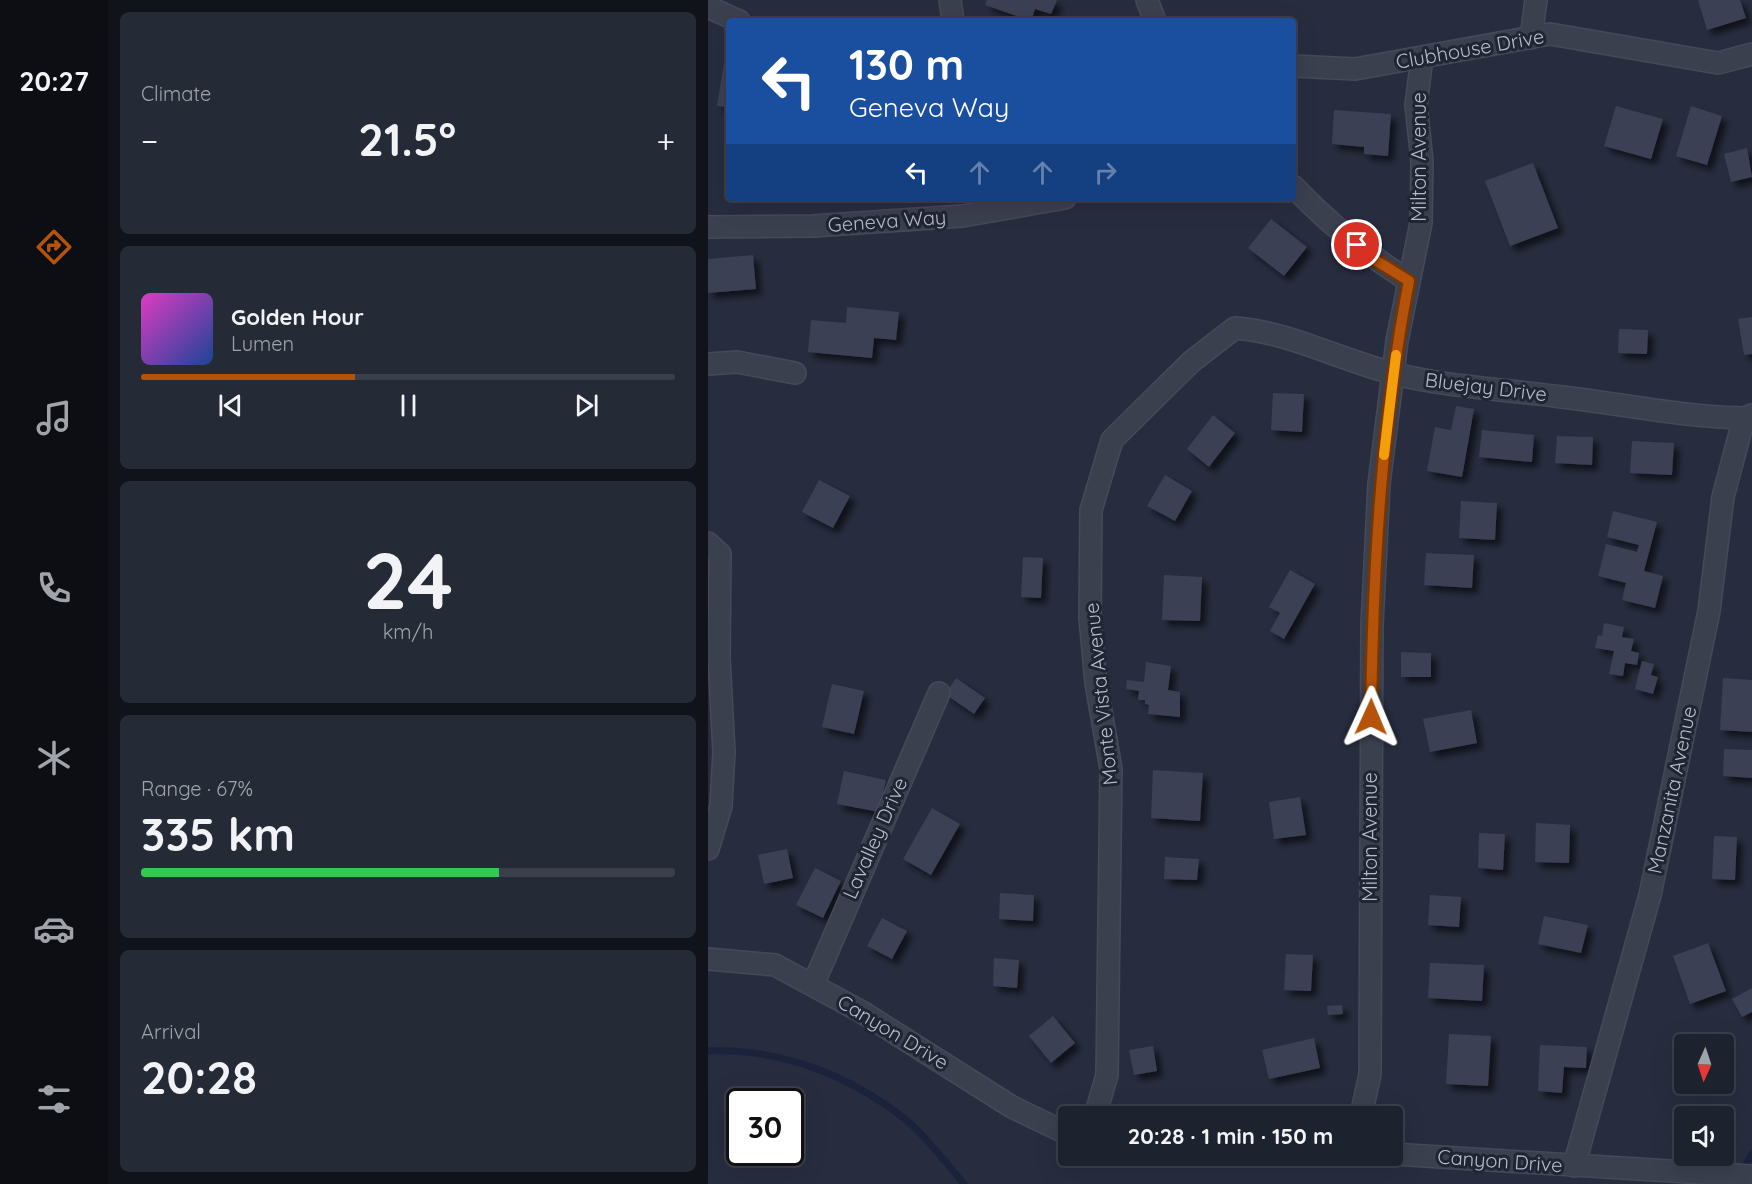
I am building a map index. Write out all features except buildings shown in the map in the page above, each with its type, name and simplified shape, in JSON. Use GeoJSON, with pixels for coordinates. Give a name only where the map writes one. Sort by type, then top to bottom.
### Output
{"type":"FeatureCollection","features":[{"type":"Feature","properties":{"kind":"street"},"geometry":{"type":"LineString","coordinates":[[950,0],[952,18]]}},
{"type":"Feature","properties":{"kind":"street"},"geometry":{"type":"LineString","coordinates":[[1147,0],[1154,18]]}},
{"type":"Feature","properties":{"kind":"street"},"geometry":{"type":"LineString","coordinates":[[1531,38],[1536,0]]}},
{"type":"Feature","properties":{"kind":"street"},"geometry":{"type":"LineString","coordinates":[[708,7],[732,18]]}},
{"type":"Feature","properties":{"kind":"street","name":"Clubhouse Drive"},"geometry":{"type":"LineString","coordinates":[[1296,66],[1355,69],[1550,34],[1718,63],[1752,54]]}},
{"type":"Feature","properties":{"kind":"street","name":"Milton Avenue"},"geometry":{"type":"LineString","coordinates":[[1363,1106],[1370,1074],[1372,625],[1379,484],[1409,281],[1421,224],[1422,161],[1416,105],[1422,58]]}},
{"type":"Feature","properties":{"kind":"street"},"geometry":{"type":"LineString","coordinates":[[1296,189],[1372,258],[1409,281]]}},
{"type":"Feature","properties":{"kind":"street","name":"Geneva Way"},"geometry":{"type":"LineString","coordinates":[[708,227],[813,226],[963,216],[1048,201]]}},
{"type":"Feature","properties":{"kind":"street","name":"Bluejay Drive"},"geometry":{"type":"LineString","coordinates":[[1234,328],[1260,330],[1353,363],[1439,384],[1555,396],[1713,418],[1748,416]]}},
{"type":"Feature","properties":{"kind":"street","name":"Monte Vista Avenue"},"geometry":{"type":"LineString","coordinates":[[1098,1106],[1107,1075],[1111,769],[1096,683],[1090,618],[1091,510],[1112,440],[1191,362],[1234,328]]}},
{"type":"Feature","properties":{"kind":"street"},"geometry":{"type":"LineString","coordinates":[[708,364],[737,362],[795,373]]}},
{"type":"Feature","properties":{"kind":"street","name":"Manzanita Avenue"},"geometry":{"type":"LineString","coordinates":[[1574,1166],[1650,895],[1709,611],[1723,497],[1748,416]]}},
{"type":"Feature","properties":{"kind":"street"},"geometry":{"type":"LineString","coordinates":[[708,543],[720,554],[714,660],[725,722],[721,806],[708,849]]}},
{"type":"Feature","properties":{"kind":"street","name":"Lavalley Drive"},"geometry":{"type":"LineString","coordinates":[[813,985],[939,693]]}},
{"type":"Feature","properties":{"kind":"street","name":"Canyon Drive"},"geometry":{"type":"LineString","coordinates":[[708,959],[775,965],[862,1012],[1012,1107],[1058,1129]]}},
{"type":"Feature","properties":{"kind":"street","name":"Canyon Drive"},"geometry":{"type":"LineString","coordinates":[[1403,1155],[1522,1160],[1574,1166],[1752,1176]]}},
{"type":"Feature","properties":{"kind":"waterway"},"geometry":{"type":"LineString","coordinates":[[708,1051],[735,1051],[787,1060],[812,1067],[861,1089],[913,1126],[964,1184]]}},
{"type":"Feature","properties":{"kind":"waterway"},"geometry":{"type":"LineString","coordinates":[[1741,1172],[1752,1154]]}},
{"type":"Feature","properties":{"kind":"slow traffic"},"geometry":{"type":"LineString","coordinates":[[1384,455],[1396,355]]}},
{"type":"Feature","properties":{"kind":"route"},"geometry":{"type":"LineString","coordinates":[[1357,245],[1372,258],[1409,281],[1397,341],[1391,408],[1379,484],[1372,625],[1371,717]]}}]}
